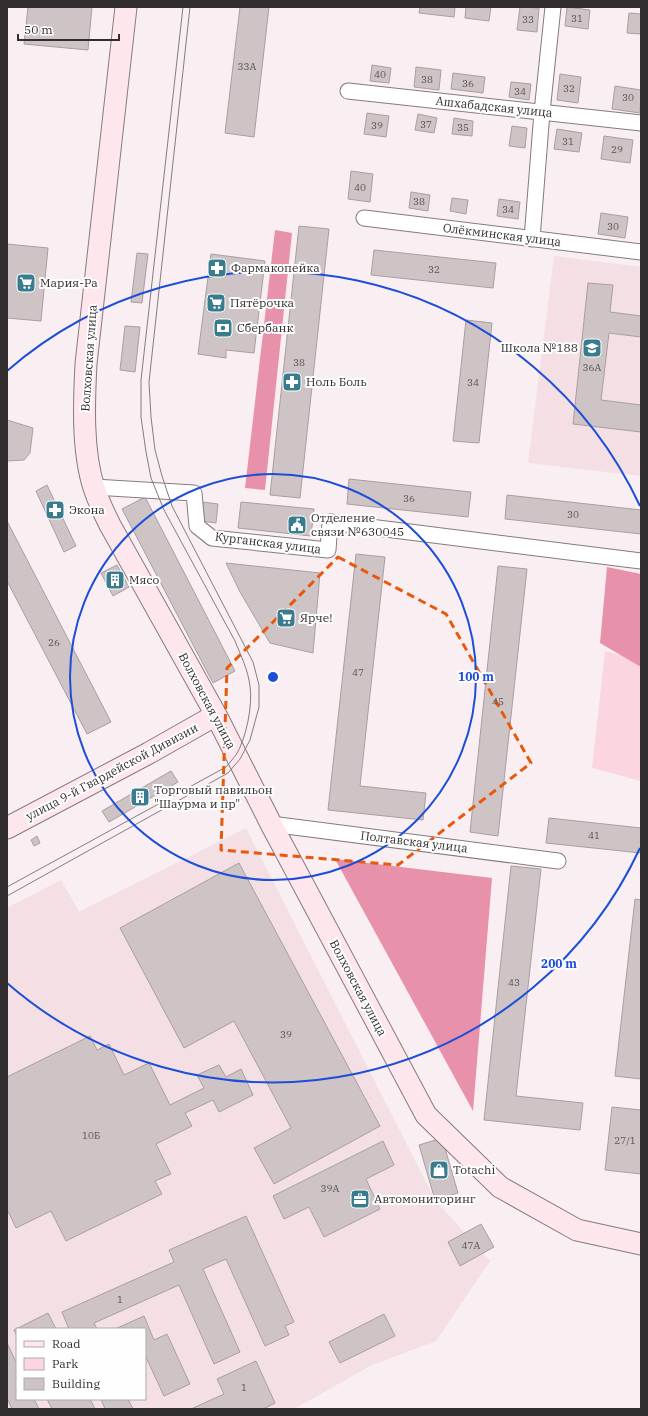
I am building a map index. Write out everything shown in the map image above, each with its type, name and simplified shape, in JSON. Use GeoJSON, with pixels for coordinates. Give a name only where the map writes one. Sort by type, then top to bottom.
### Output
{"type":"FeatureCollection","features":[{"type":"Feature","properties":{"kind":"main road","name":"Волховская улица"},"geometry":{"type":"LineString","coordinates":[[126,7],[86,364],[85,430],[89,464],[94,487],[110,525],[216,715],[271,824],[426,1114],[500,1187],[577,1230],[641,1244]]}},
{"type":"Feature","properties":{"kind":"main road","name":"улица 9-й Гвардейской Дивизии"},"geometry":{"type":"LineString","coordinates":[[7,828],[149,753],[216,715]]}},
{"type":"Feature","properties":{"kind":"street"},"geometry":{"type":"LineString","coordinates":[[532,239],[542,112],[553,7]]}},
{"type":"Feature","properties":{"kind":"street","name":"Ашхабадская улица"},"geometry":{"type":"LineString","coordinates":[[348,91],[641,123]]}},
{"type":"Feature","properties":{"kind":"street","name":"Олёкминская улица"},"geometry":{"type":"LineString","coordinates":[[364,218],[641,252]]}},
{"type":"Feature","properties":{"kind":"street","name":"Курганская улица"},"geometry":{"type":"LineString","coordinates":[[94,487],[194,493],[197,526],[212,538],[328,550],[330,522],[641,561]]}},
{"type":"Feature","properties":{"kind":"street","name":"Полтавская улица"},"geometry":{"type":"LineString","coordinates":[[271,824],[558,861]]}},
{"type":"Feature","properties":{"kind":"highlighted area"},"geometry":{"type":"Polygon","coordinates":[[[338,557],[446,614],[531,763],[398,865],[221,850],[227,668],[338,557]]]}},
{"type":"Feature","properties":{"kind":"shaded area"},"geometry":{"type":"Polygon","coordinates":[[[275,230],[292,233],[265,490],[245,488],[275,230]]]}},
{"type":"Feature","properties":{"kind":"shaded area","name":"Школа №188"},"geometry":{"type":"Polygon","coordinates":[[[554,256],[641,267],[641,476],[528,463],[554,256]]]}},
{"type":"Feature","properties":{"kind":"shaded area"},"geometry":{"type":"Polygon","coordinates":[[[607,567],[641,574],[641,667],[600,643],[607,567]]]}},
{"type":"Feature","properties":{"kind":"shaded area"},"geometry":{"type":"Polygon","coordinates":[[[246,828],[435,1200],[490,1261],[436,1341],[370,1366],[294,1409],[7,1409],[7,908],[61,880],[79,912],[246,828]]]}},
{"type":"Feature","properties":{"kind":"shaded area"},"geometry":{"type":"Polygon","coordinates":[[[335,859],[492,878],[473,1111],[335,859]]]}},
{"type":"Feature","properties":{"kind":"green space"},"geometry":{"type":"Polygon","coordinates":[[[605,651],[641,661],[641,781],[592,768],[605,651]]]}},
{"type":"Feature","properties":{"kind":"building"},"geometry":{"type":"Polygon","coordinates":[[[28,7],[92,7],[88,50],[24,44],[28,7]]]}},
{"type":"Feature","properties":{"kind":"building"},"geometry":{"type":"Polygon","coordinates":[[[240,7],[269,7],[254,137],[225,133],[240,7]]]}},
{"type":"Feature","properties":{"kind":"building"},"geometry":{"type":"Polygon","coordinates":[[[420,7],[455,7],[454,17],[419,13],[420,7]]]}},
{"type":"Feature","properties":{"kind":"building"},"geometry":{"type":"Polygon","coordinates":[[[466,7],[491,7],[489,21],[465,18],[466,7]]]}},
{"type":"Feature","properties":{"kind":"building"},"geometry":{"type":"Polygon","coordinates":[[[520,7],[539,8],[537,32],[517,30],[520,7]]]}},
{"type":"Feature","properties":{"kind":"building"},"geometry":{"type":"Polygon","coordinates":[[[567,7],[590,10],[588,29],[565,26],[567,7]]]}},
{"type":"Feature","properties":{"kind":"building"},"geometry":{"type":"Polygon","coordinates":[[[629,13],[641,14],[641,34],[627,33],[629,13]]]}},
{"type":"Feature","properties":{"kind":"building"},"geometry":{"type":"Polygon","coordinates":[[[372,65],[391,68],[389,83],[370,81],[372,65]]]}},
{"type":"Feature","properties":{"kind":"building"},"geometry":{"type":"Polygon","coordinates":[[[416,67],[441,70],[439,90],[414,87],[416,67]]]}},
{"type":"Feature","properties":{"kind":"building"},"geometry":{"type":"Polygon","coordinates":[[[453,73],[485,77],[483,93],[451,89],[453,73]]]}},
{"type":"Feature","properties":{"kind":"building"},"geometry":{"type":"Polygon","coordinates":[[[560,74],[581,77],[578,103],[557,100],[560,74]]]}},
{"type":"Feature","properties":{"kind":"building"},"geometry":{"type":"Polygon","coordinates":[[[511,82],[531,84],[529,100],[509,97],[511,82]]]}},
{"type":"Feature","properties":{"kind":"building"},"geometry":{"type":"Polygon","coordinates":[[[615,86],[641,90],[640,113],[612,109],[615,86]]]}},
{"type":"Feature","properties":{"kind":"building"},"geometry":{"type":"Polygon","coordinates":[[[367,113],[389,116],[386,137],[364,134],[367,113]]]}},
{"type":"Feature","properties":{"kind":"building"},"geometry":{"type":"Polygon","coordinates":[[[418,114],[437,118],[434,133],[415,130],[418,114]]]}},
{"type":"Feature","properties":{"kind":"building"},"geometry":{"type":"Polygon","coordinates":[[[454,118],[473,121],[472,136],[452,134],[454,118]]]}},
{"type":"Feature","properties":{"kind":"building"},"geometry":{"type":"Polygon","coordinates":[[[512,126],[527,128],[525,148],[509,146],[512,126]]]}},
{"type":"Feature","properties":{"kind":"building"},"geometry":{"type":"Polygon","coordinates":[[[557,129],[582,133],[579,152],[554,149],[557,129]]]}},
{"type":"Feature","properties":{"kind":"building"},"geometry":{"type":"Polygon","coordinates":[[[604,136],[633,140],[630,163],[601,159],[604,136]]]}},
{"type":"Feature","properties":{"kind":"building"},"geometry":{"type":"Polygon","coordinates":[[[351,171],[373,174],[370,202],[348,199],[351,171]]]}},
{"type":"Feature","properties":{"kind":"building"},"geometry":{"type":"Polygon","coordinates":[[[411,192],[430,195],[428,211],[409,208],[411,192]]]}},
{"type":"Feature","properties":{"kind":"building"},"geometry":{"type":"Polygon","coordinates":[[[452,198],[468,200],[466,214],[450,211],[452,198]]]}},
{"type":"Feature","properties":{"kind":"building"},"geometry":{"type":"Polygon","coordinates":[[[499,199],[520,202],[518,219],[497,216],[499,199]]]}},
{"type":"Feature","properties":{"kind":"building"},"geometry":{"type":"Polygon","coordinates":[[[601,213],[628,217],[625,238],[598,234],[601,213]]]}},
{"type":"Feature","properties":{"kind":"building"},"geometry":{"type":"Polygon","coordinates":[[[299,226],[329,229],[300,498],[270,495],[299,226]]]}},
{"type":"Feature","properties":{"kind":"building","name":"Мария-Ра"},"geometry":{"type":"Polygon","coordinates":[[[7,244],[48,248],[41,321],[7,318],[7,244]]]}},
{"type":"Feature","properties":{"kind":"building"},"geometry":{"type":"Polygon","coordinates":[[[374,250],[496,263],[493,288],[371,275],[374,250]]]}},
{"type":"Feature","properties":{"kind":"building"},"geometry":{"type":"Polygon","coordinates":[[[137,253],[148,254],[142,303],[131,302],[137,253]]]}},
{"type":"Feature","properties":{"kind":"building"},"geometry":{"type":"Polygon","coordinates":[[[211,254],[265,261],[254,353],[226,350],[226,358],[198,354],[211,254]]]}},
{"type":"Feature","properties":{"kind":"building"},"geometry":{"type":"Polygon","coordinates":[[[588,283],[613,285],[610,312],[641,316],[641,337],[609,333],[601,400],[641,405],[641,432],[573,424],[588,283]]]}},
{"type":"Feature","properties":{"kind":"building"},"geometry":{"type":"Polygon","coordinates":[[[466,320],[492,323],[479,443],[453,441],[466,320]]]}},
{"type":"Feature","properties":{"kind":"building"},"geometry":{"type":"Polygon","coordinates":[[[125,326],[140,327],[135,372],[120,370],[125,326]]]}},
{"type":"Feature","properties":{"kind":"building"},"geometry":{"type":"Polygon","coordinates":[[[7,420],[33,428],[30,453],[24,460],[7,461],[7,420]]]}},
{"type":"Feature","properties":{"kind":"building"},"geometry":{"type":"Polygon","coordinates":[[[349,479],[471,492],[468,517],[347,504],[349,479]]]}},
{"type":"Feature","properties":{"kind":"building"},"geometry":{"type":"Polygon","coordinates":[[[47,485],[76,546],[64,552],[36,491],[47,485]]]}},
{"type":"Feature","properties":{"kind":"building"},"geometry":{"type":"Polygon","coordinates":[[[507,495],[641,510],[641,534],[505,519],[507,495]]]}},
{"type":"Feature","properties":{"kind":"building"},"geometry":{"type":"Polygon","coordinates":[[[145,497],[235,671],[213,683],[122,509],[145,497]]]}},
{"type":"Feature","properties":{"kind":"building"},"geometry":{"type":"Polygon","coordinates":[[[203,502],[218,504],[216,523],[201,521],[203,502]]]}},
{"type":"Feature","properties":{"kind":"building"},"geometry":{"type":"Polygon","coordinates":[[[241,502],[314,509],[311,536],[238,528],[241,502]]]}},
{"type":"Feature","properties":{"kind":"building"},"geometry":{"type":"Polygon","coordinates":[[[7,521],[111,722],[87,734],[7,581],[7,521]]]}},
{"type":"Feature","properties":{"kind":"building"},"geometry":{"type":"Polygon","coordinates":[[[356,554],[385,557],[360,786],[426,793],[423,820],[328,810],[356,554]]]}},
{"type":"Feature","properties":{"kind":"building","name":"Ярче!"},"geometry":{"type":"Polygon","coordinates":[[[226,563],[320,573],[313,653],[270,643],[240,592],[226,563]]]}},
{"type":"Feature","properties":{"kind":"building","name":"Мясо"},"geometry":{"type":"Polygon","coordinates":[[[117,565],[129,587],[113,596],[101,573],[117,565]]]}},
{"type":"Feature","properties":{"kind":"building"},"geometry":{"type":"Polygon","coordinates":[[[498,566],[527,569],[498,836],[470,832],[498,566]]]}},
{"type":"Feature","properties":{"kind":"building","name":"Торговый павильон \"Шаурма и пр\""},"geometry":{"type":"Polygon","coordinates":[[[171,771],[178,782],[109,822],[102,811],[171,771]]]}},
{"type":"Feature","properties":{"kind":"building"},"geometry":{"type":"Polygon","coordinates":[[[549,818],[641,828],[641,853],[546,843],[549,818]]]}},
{"type":"Feature","properties":{"kind":"building"},"geometry":{"type":"Polygon","coordinates":[[[37,836],[40,843],[34,846],[31,840],[37,836]]]}},
{"type":"Feature","properties":{"kind":"building"},"geometry":{"type":"Polygon","coordinates":[[[239,863],[380,1126],[274,1184],[254,1148],[291,1128],[234,1021],[184,1048],[120,928],[239,863]]]}},
{"type":"Feature","properties":{"kind":"building"},"geometry":{"type":"Polygon","coordinates":[[[511,866],[541,869],[516,1096],[583,1103],[580,1130],[484,1120],[511,866]]]}},
{"type":"Feature","properties":{"kind":"building"},"geometry":{"type":"Polygon","coordinates":[[[635,899],[641,900],[641,1079],[615,1076],[635,899]]]}},
{"type":"Feature","properties":{"kind":"building"},"geometry":{"type":"Polygon","coordinates":[[[90,1036],[97,1050],[109,1044],[124,1075],[149,1063],[170,1105],[204,1088],[197,1075],[219,1065],[226,1077],[241,1069],[253,1095],[219,1112],[213,1100],[185,1113],[192,1126],[156,1144],[171,1174],[155,1181],[162,1194],[66,1241],[51,1211],[16,1228],[7,1209],[7,1077],[90,1036]]]}},
{"type":"Feature","properties":{"kind":"building"},"geometry":{"type":"Polygon","coordinates":[[[612,1107],[641,1110],[641,1174],[605,1170],[612,1107]]]}},
{"type":"Feature","properties":{"kind":"building"},"geometry":{"type":"Polygon","coordinates":[[[442,1138],[458,1193],[435,1200],[419,1145],[442,1138]]]}},
{"type":"Feature","properties":{"kind":"building"},"geometry":{"type":"Polygon","coordinates":[[[383,1141],[394,1165],[366,1179],[380,1209],[324,1237],[309,1207],[284,1219],[273,1196],[383,1141]]]}},
{"type":"Feature","properties":{"kind":"building"},"geometry":{"type":"Polygon","coordinates":[[[246,1216],[294,1322],[285,1326],[289,1335],[265,1346],[226,1259],[203,1269],[240,1352],[214,1364],[179,1285],[94,1323],[96,1328],[69,1328],[62,1312],[174,1262],[169,1250],[246,1216]]]}},
{"type":"Feature","properties":{"kind":"building"},"geometry":{"type":"Polygon","coordinates":[[[481,1224],[494,1247],[460,1266],[448,1242],[481,1224]]]}},
{"type":"Feature","properties":{"kind":"building"},"geometry":{"type":"Polygon","coordinates":[[[48,1313],[56,1328],[18,1328],[48,1313]]]}},
{"type":"Feature","properties":{"kind":"building"},"geometry":{"type":"Polygon","coordinates":[[[384,1314],[395,1336],[340,1363],[329,1342],[384,1314]]]}},
{"type":"Feature","properties":{"kind":"building"},"geometry":{"type":"Polygon","coordinates":[[[144,1316],[154,1340],[167,1334],[190,1384],[164,1396],[146,1357],[146,1328],[117,1328],[144,1316]]]}},
{"type":"Feature","properties":{"kind":"building"},"geometry":{"type":"Polygon","coordinates":[[[7,1343],[16,1362],[16,1400],[34,1400],[39,1409],[12,1409],[7,1398],[7,1343]]]}},
{"type":"Feature","properties":{"kind":"building"},"geometry":{"type":"Polygon","coordinates":[[[256,1361],[275,1403],[263,1409],[191,1409],[224,1394],[217,1379],[256,1361]]]}},
{"type":"Feature","properties":{"kind":"building"},"geometry":{"type":"Polygon","coordinates":[[[48,1400],[90,1400],[95,1409],[52,1409],[48,1400]]]}},
{"type":"Feature","properties":{"kind":"building"},"geometry":{"type":"Polygon","coordinates":[[[101,1400],[128,1400],[133,1409],[105,1409],[101,1400]]]}},
{"type":"Feature","properties":{"kind":"tram line"},"geometry":{"type":"LineString","coordinates":[[7,887],[226,767],[240,748],[248,722],[251,694],[246,669],[235,641],[164,510],[151,478],[141,417],[141,380],[183,7]]}},
{"type":"Feature","properties":{"kind":"tram line"},"geometry":{"type":"LineString","coordinates":[[7,896],[228,773],[240,759],[250,740],[259,707],[259,685],[253,662],[172,506],[155,450],[151,417],[149,382],[190,7]]}},
{"type":"Feature","properties":{"kind":"place","name":"Фармакопейка"},"geometry":{"type":"Point","coordinates":[217,268]}},
{"type":"Feature","properties":{"kind":"place","name":"Мария-Ра"},"geometry":{"type":"Point","coordinates":[26,283]}},
{"type":"Feature","properties":{"kind":"place","name":"Пятёрочка"},"geometry":{"type":"Point","coordinates":[216,303]}},
{"type":"Feature","properties":{"kind":"place","name":"Сбербанк"},"geometry":{"type":"Point","coordinates":[223,328]}},
{"type":"Feature","properties":{"kind":"place","name":"Школа №188"},"geometry":{"type":"Point","coordinates":[592,348]}},
{"type":"Feature","properties":{"kind":"place","name":"Ноль Боль"},"geometry":{"type":"Point","coordinates":[292,382]}},
{"type":"Feature","properties":{"kind":"place","name":"Экона"},"geometry":{"type":"Point","coordinates":[55,510]}},
{"type":"Feature","properties":{"kind":"place","name":"Отделение связи №630045"},"geometry":{"type":"Point","coordinates":[297,525]}},
{"type":"Feature","properties":{"kind":"place","name":"Мясо"},"geometry":{"type":"Point","coordinates":[115,580]}},
{"type":"Feature","properties":{"kind":"place","name":"Ярче!"},"geometry":{"type":"Point","coordinates":[286,618]}},
{"type":"Feature","properties":{"kind":"place","name":"Торговый павильон \"Шаурма и пр\""},"geometry":{"type":"Point","coordinates":[140,797]}},
{"type":"Feature","properties":{"kind":"place","name":"Totachi"},"geometry":{"type":"Point","coordinates":[439,1170]}},
{"type":"Feature","properties":{"kind":"place","name":"Автомониторинг"},"geometry":{"type":"Point","coordinates":[360,1199]}}]}
